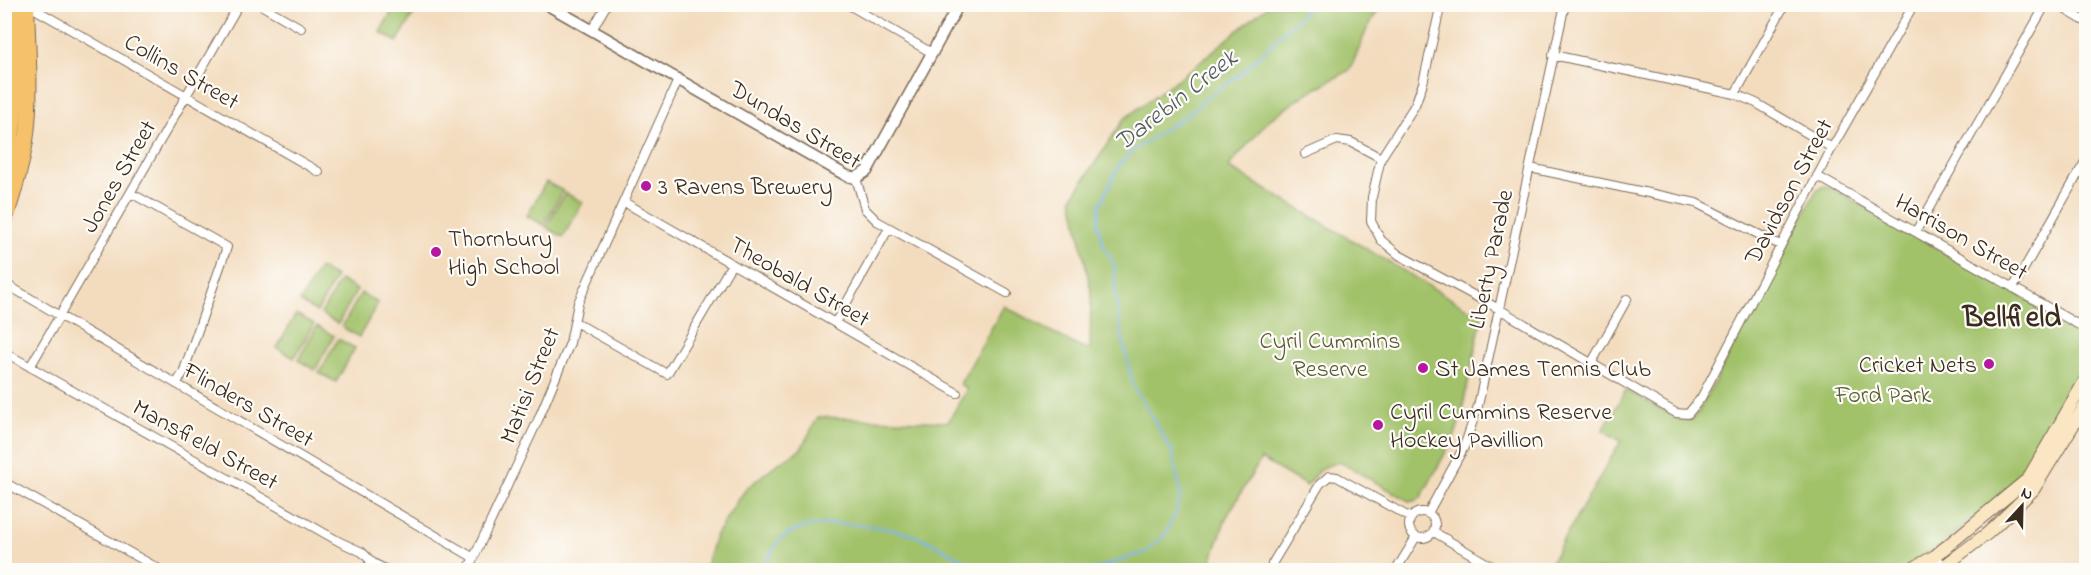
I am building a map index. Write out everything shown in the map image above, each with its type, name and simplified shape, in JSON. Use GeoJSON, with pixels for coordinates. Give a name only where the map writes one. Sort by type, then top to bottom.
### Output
{"type":"FeatureCollection","features":[{"type":"Feature","properties":{"kind":"main road"},"geometry":{"type":"LineString","coordinates":[[4,182],[16,124],[15,4]]}},
{"type":"Feature","properties":{"kind":"main road"},"geometry":{"type":"LineString","coordinates":[[4,224],[21,171],[27,133],[30,78],[27,5]]}},
{"type":"Feature","properties":{"kind":"main road"},"geometry":{"type":"LineString","coordinates":[[1945,569],[1988,534],[2033,490],[2084,403],[2086,380]]}},
{"type":"Feature","properties":{"kind":"main road"},"geometry":{"type":"LineString","coordinates":[[1910,570],[1935,556],[2028,479],[2084,403]]}},
{"type":"Feature","properties":{"kind":"street","name":"Jones Street"},"geometry":{"type":"LineString","coordinates":[[30,367],[239,4]]}},
{"type":"Feature","properties":{"kind":"street"},"geometry":{"type":"LineString","coordinates":[[259,4],[301,28]]}},
{"type":"Feature","properties":{"kind":"street","name":"Dundas Street"},"geometry":{"type":"LineString","coordinates":[[546,4],[847,176],[856,178],[865,209],[877,221],[1007,293]]}},
{"type":"Feature","properties":{"kind":"street"},"geometry":{"type":"LineString","coordinates":[[592,30],[607,4]]}},
{"type":"Feature","properties":{"kind":"street"},"geometry":{"type":"LineString","coordinates":[[847,4],[932,53]]}},
{"type":"Feature","properties":{"kind":"street"},"geometry":{"type":"LineString","coordinates":[[856,178],[867,171],[960,4]]}},
{"type":"Feature","properties":{"kind":"street"},"geometry":{"type":"LineString","coordinates":[[1441,4],[1423,83],[1414,105],[1381,158],[1372,197],[1371,221],[1381,240],[1399,255],[1499,309],[1591,364],[1627,299]]}},
{"type":"Feature","properties":{"kind":"street","name":"Liberty Parade"},"geometry":{"type":"LineString","coordinates":[[1428,513],[1454,468],[1472,428],[1565,4]]}},
{"type":"Feature","properties":{"kind":"street"},"geometry":{"type":"LineString","coordinates":[[1735,94],[1785,4]]}},
{"type":"Feature","properties":{"kind":"street","name":"Davidson Street"},"geometry":{"type":"LineString","coordinates":[[1591,364],[1676,413],[1688,414],[1701,398],[1832,148],[1914,4]]}},
{"type":"Feature","properties":{"kind":"street"},"geometry":{"type":"LineString","coordinates":[[1916,231],[2046,4]]}},
{"type":"Feature","properties":{"kind":"street"},"geometry":{"type":"LineString","coordinates":[[2056,4],[2086,22]]}},
{"type":"Feature","properties":{"kind":"street","name":"Collins Street"},"geometry":{"type":"LineString","coordinates":[[27,5],[319,172]]}},
{"type":"Feature","properties":{"kind":"street"},"geometry":{"type":"LineString","coordinates":[[1553,55],[1735,94],[1756,103],[1832,148]]}},
{"type":"Feature","properties":{"kind":"street","name":"Matisi Street"},"geometry":{"type":"LineString","coordinates":[[468,570],[554,383],[570,343],[579,303],[678,80]]}},
{"type":"Feature","properties":{"kind":"street"},"geometry":{"type":"LineString","coordinates":[[1305,154],[1337,140],[1351,142],[1381,158]]}},
{"type":"Feature","properties":{"kind":"street"},"geometry":{"type":"LineString","coordinates":[[2013,288],[2086,160]]}},
{"type":"Feature","properties":{"kind":"street"},"geometry":{"type":"LineString","coordinates":[[1530,168],[1696,203],[1780,245]]}},
{"type":"Feature","properties":{"kind":"street","name":"Harrison Street"},"geometry":{"type":"LineString","coordinates":[[1817,176],[2086,329]]}},
{"type":"Feature","properties":{"kind":"street"},"geometry":{"type":"LineString","coordinates":[[131,193],[227,247],[183,373],[176,384]]}},
{"type":"Feature","properties":{"kind":"street","name":"Theobald Street"},"geometry":{"type":"LineString","coordinates":[[624,202],[957,393]]}},
{"type":"Feature","properties":{"kind":"street"},"geometry":{"type":"LineString","coordinates":[[835,323],[889,228]]}},
{"type":"Feature","properties":{"kind":"street"},"geometry":{"type":"LineString","coordinates":[[575,322],[667,374],[732,264]]}},
{"type":"Feature","properties":{"kind":"street","name":"Flinders Street"},"geometry":{"type":"LineString","coordinates":[[4,283],[474,558]]}},
{"type":"Feature","properties":{"kind":"street","name":"Mansfield Street"},"geometry":{"type":"LineString","coordinates":[[4,352],[340,542],[362,552],[373,563],[387,570]]}},
{"type":"Feature","properties":{"kind":"street"},"geometry":{"type":"LineString","coordinates":[[1272,570],[1272,564],[1320,484],[1329,476],[1337,477],[1411,518]]}},
{"type":"Feature","properties":{"kind":"street"},"geometry":{"type":"LineString","coordinates":[[4,482],[161,570]]}},
{"type":"Feature","properties":{"kind":"street"},"geometry":{"type":"LineString","coordinates":[[1418,513],[1428,513],[1435,523],[1434,532],[1424,538],[1416,537],[1410,530],[1411,518],[1418,513]]}},
{"type":"Feature","properties":{"kind":"street"},"geometry":{"type":"LineString","coordinates":[[1434,532],[1498,570]]}},
{"type":"Feature","properties":{"kind":"street"},"geometry":{"type":"LineString","coordinates":[[1396,570],[1416,537]]}},
{"type":"Feature","properties":{"kind":"street"},"geometry":{"type":"LineString","coordinates":[[1935,556],[1945,569]]}},
{"type":"Feature","properties":{"kind":"street"},"geometry":{"type":"LineString","coordinates":[[362,570],[373,563]]}},
{"type":"Feature","properties":{"kind":"green space"},"geometry":{"type":"Polygon","coordinates":[[[396,5],[402,5],[415,12],[397,42],[380,32],[396,5]]]}},
{"type":"Feature","properties":{"kind":"green space","name":"Cyril Cummins Reserve"},"geometry":{"type":"Polygon","coordinates":[[[1269,5],[1381,5],[1367,29],[1350,70],[1309,92],[1269,120],[1228,167],[1482,317],[1455,435],[1421,498],[1409,501],[1340,462],[1320,470],[1307,486],[1261,459],[1226,518],[1211,562],[1201,570],[705,570],[715,536],[747,488],[774,466],[801,449],[818,417],[948,422],[967,389],[960,384],[1004,306],[1081,348],[1090,349],[1091,291],[1072,198],[1124,119],[1196,65],[1269,5]]]}},
{"type":"Feature","properties":{"kind":"green space"},"geometry":{"type":"Polygon","coordinates":[[[546,182],[563,191],[544,225],[527,216],[546,182]]]}},
{"type":"Feature","properties":{"kind":"green space","name":"Ford Park"},"geometry":{"type":"Polygon","coordinates":[[[1824,186],[1830,187],[2086,333],[2086,371],[2044,441],[1999,498],[1940,546],[1902,570],[1546,570],[1621,441],[1603,430],[1626,390],[1679,419],[1692,419],[1698,413],[1817,189],[1824,186]]]}},
{"type":"Feature","properties":{"kind":"green space"},"geometry":{"type":"Polygon","coordinates":[[[565,193],[583,202],[563,237],[546,227],[565,193]]]}},
{"type":"Feature","properties":{"kind":"green space"},"geometry":{"type":"Polygon","coordinates":[[[319,268],[336,277],[317,312],[300,302],[319,268]]]}},
{"type":"Feature","properties":{"kind":"green space"},"geometry":{"type":"Polygon","coordinates":[[[340,280],[357,290],[338,324],[321,314],[340,280]]]}},
{"type":"Feature","properties":{"kind":"green space"},"geometry":{"type":"Polygon","coordinates":[[[361,293],[378,303],[359,337],[342,327],[361,293]]]}},
{"type":"Feature","properties":{"kind":"green space"},"geometry":{"type":"Polygon","coordinates":[[[296,314],[314,324],[294,358],[277,348],[296,314]]]}},
{"type":"Feature","properties":{"kind":"green space"},"geometry":{"type":"Polygon","coordinates":[[[317,326],[334,336],[315,370],[298,360],[317,326]]]}},
{"type":"Feature","properties":{"kind":"green space"},"geometry":{"type":"Polygon","coordinates":[[[338,339],[355,348],[336,382],[319,373],[338,339]]]}},
{"type":"Feature","properties":{"kind":"waterway","name":"Darebin Creek"},"geometry":{"type":"LineString","coordinates":[[1091,570],[1148,551],[1163,538],[1175,515],[1181,494],[1172,451],[1133,385],[1115,293],[1115,270],[1113,261],[1104,247],[1098,226],[1100,205],[1119,165],[1135,149],[1190,113],[1205,99],[1242,73],[1312,4]]}},
{"type":"Feature","properties":{"kind":"waterway","name":"Darebin Creek"},"geometry":{"type":"LineString","coordinates":[[762,570],[781,539],[794,531],[832,524],[875,527],[913,536],[928,541],[985,570]]}},
{"type":"Feature","properties":{"kind":"place","name":"3 Ravens Brewery"},"geometry":{"type":"Point","coordinates":[646,186]}},
{"type":"Feature","properties":{"kind":"place","name":"Thornbury High School"},"geometry":{"type":"Point","coordinates":[436,252]}},
{"type":"Feature","properties":{"kind":"place","name":"Cricket Nets"},"geometry":{"type":"Point","coordinates":[1989,364]}},
{"type":"Feature","properties":{"kind":"place","name":"St James Tennis Club"},"geometry":{"type":"Point","coordinates":[1423,368]}},
{"type":"Feature","properties":{"kind":"place","name":"Cyril Cummins Reserve Hockey Pavillion"},"geometry":{"type":"Point","coordinates":[1378,425]}},
{"type":"Feature","properties":{"kind":"district","name":"Bellfield"},"geometry":{"type":"Point","coordinates":[2012,316]}}]}
